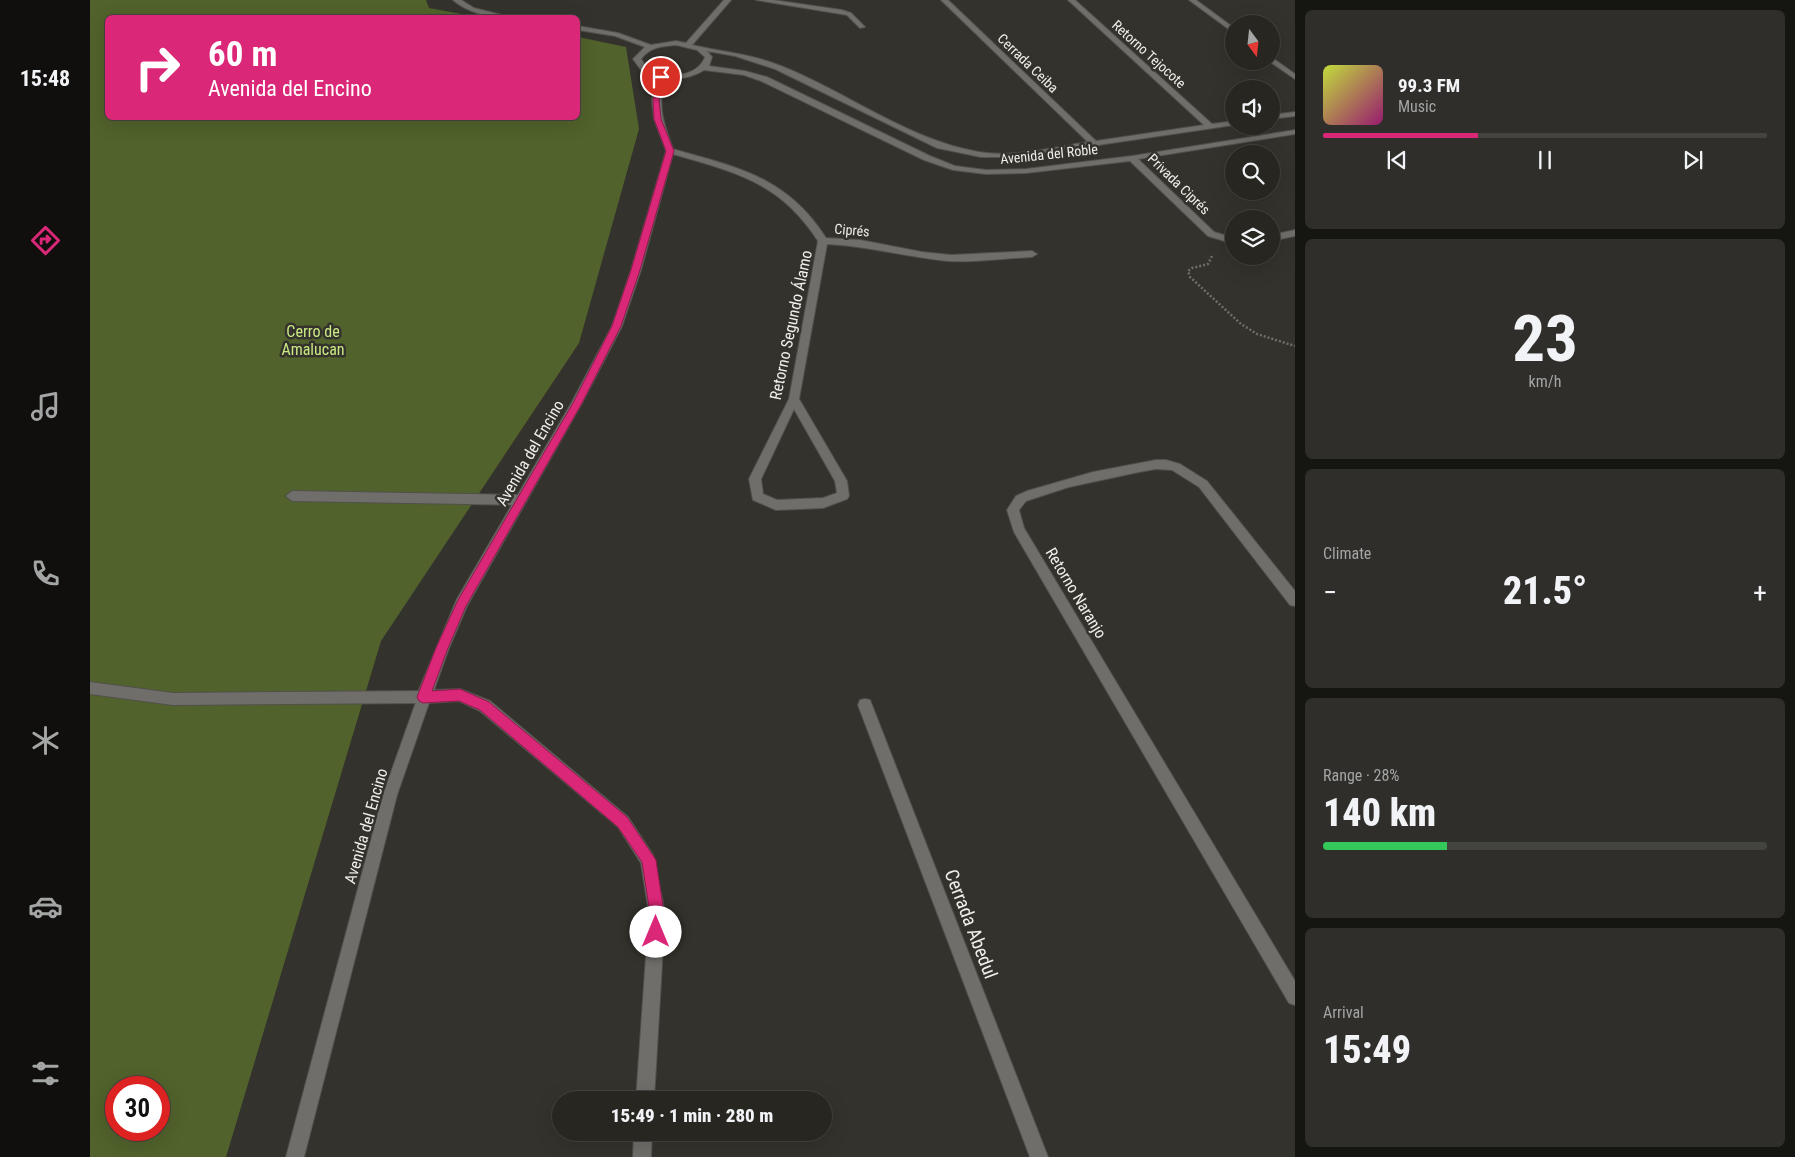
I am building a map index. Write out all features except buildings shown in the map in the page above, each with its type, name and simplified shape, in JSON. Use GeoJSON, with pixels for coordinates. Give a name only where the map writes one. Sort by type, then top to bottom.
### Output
{"type":"FeatureCollection","features":[{"type":"Feature","properties":{"kind":"street"},"geometry":{"type":"LineString","coordinates":[[456,0],[472,9],[498,15]]}},
{"type":"Feature","properties":{"kind":"street"},"geometry":{"type":"LineString","coordinates":[[700,48],[709,58],[708,63],[705,68],[686,76],[661,77],[648,73],[639,67],[637,60],[641,52],[650,47],[676,43],[689,44],[728,0]]}},
{"type":"Feature","properties":{"kind":"street"},"geometry":{"type":"LineString","coordinates":[[759,0],[842,12],[849,14],[862,27]]}},
{"type":"Feature","properties":{"kind":"street","name":"Cerrada Ceiba"},"geometry":{"type":"LineString","coordinates":[[944,0],[1095,144]]}},
{"type":"Feature","properties":{"kind":"street","name":"Retorno Tejocote"},"geometry":{"type":"LineString","coordinates":[[1071,0],[1210,127]]}},
{"type":"Feature","properties":{"kind":"street"},"geometry":{"type":"LineString","coordinates":[[1192,0],[1225,24]]}},
{"type":"Feature","properties":{"kind":"street"},"geometry":{"type":"LineString","coordinates":[[580,28],[616,34],[650,47]]}},
{"type":"Feature","properties":{"kind":"street","name":"Avenida del Roble"},"geometry":{"type":"LineString","coordinates":[[689,44],[700,48],[750,57],[778,67],[940,146],[981,155],[1008,155],[1225,124]]}},
{"type":"Feature","properties":{"kind":"street"},"geometry":{"type":"LineString","coordinates":[[1280,66],[1295,77]]}},
{"type":"Feature","properties":{"kind":"street","name":"Avenida del Roble"},"geometry":{"type":"LineString","coordinates":[[705,68],[745,73],[764,79],[927,158],[953,168],[986,172],[1026,171],[1132,158],[1295,132]]}},
{"type":"Feature","properties":{"kind":"street"},"geometry":{"type":"LineString","coordinates":[[661,77],[656,100],[658,119],[670,151]]}},
{"type":"Feature","properties":{"kind":"street"},"geometry":{"type":"LineString","coordinates":[[1280,116],[1295,114]]}},
{"type":"Feature","properties":{"kind":"street","name":"Ciprés"},"geometry":{"type":"LineString","coordinates":[[670,151],[738,171],[762,181],[786,196],[804,214],[823,241],[860,243],[922,255],[951,258],[1032,254]]}},
{"type":"Feature","properties":{"kind":"street","name":"Avenida del Encino"},"geometry":{"type":"LineString","coordinates":[[295,1157],[390,795],[423,697],[462,603],[577,403],[616,326],[636,270],[670,151]]}},
{"type":"Feature","properties":{"kind":"street","name":"Privada Ciprés"},"geometry":{"type":"LineString","coordinates":[[1132,158],[1198,223],[1211,234],[1225,238]]}},
{"type":"Feature","properties":{"kind":"street"},"geometry":{"type":"LineString","coordinates":[[1280,236],[1295,233]]}},
{"type":"Feature","properties":{"kind":"street","name":"Retorno Segundo Álamo"},"geometry":{"type":"LineString","coordinates":[[794,399],[841,481],[843,496],[822,503],[776,505],[757,497],[755,479],[794,399],[823,241]]}},
{"type":"Feature","properties":{"kind":"street","name":"Retorno Naranjo"},"geometry":{"type":"LineString","coordinates":[[1295,601],[1203,484],[1186,470],[1165,464],[1144,466],[1040,490],[1021,498],[1013,510],[1018,529],[1295,997]]}},
{"type":"Feature","properties":{"kind":"street"},"geometry":{"type":"LineString","coordinates":[[292,496],[521,500]]}},
{"type":"Feature","properties":{"kind":"street"},"geometry":{"type":"LineString","coordinates":[[90,688],[173,699],[460,695],[485,706],[622,822],[648,860],[657,913],[647,1091]]}},
{"type":"Feature","properties":{"kind":"street","name":"Cerrada Abedul"},"geometry":{"type":"LineString","coordinates":[[865,706],[1039,1157]]}},
{"type":"Feature","properties":{"kind":"street"},"geometry":{"type":"LineString","coordinates":[[642,1157],[643,1141]]}},
{"type":"Feature","properties":{"kind":"path"},"geometry":{"type":"LineString","coordinates":[[1211,234],[1214,254],[1208,264],[1192,268],[1188,272],[1190,277],[1241,324],[1257,334],[1295,346]]}},
{"type":"Feature","properties":{"kind":"green space","name":"Cerro de Amalucan"},"geometry":{"type":"Polygon","coordinates":[[[90,0],[426,0],[429,8],[467,15],[105,15],[105,120],[580,120],[580,37],[626,47],[639,129],[579,343],[381,641],[226,1157],[90,1157],[90,0]]]}},
{"type":"Feature","properties":{"kind":"route"},"geometry":{"type":"LineString","coordinates":[[656,932],[657,913],[648,860],[622,822],[485,706],[460,695],[423,697],[462,603],[577,403],[616,326],[636,270],[670,151],[658,119],[656,100],[661,77]]}}]}
